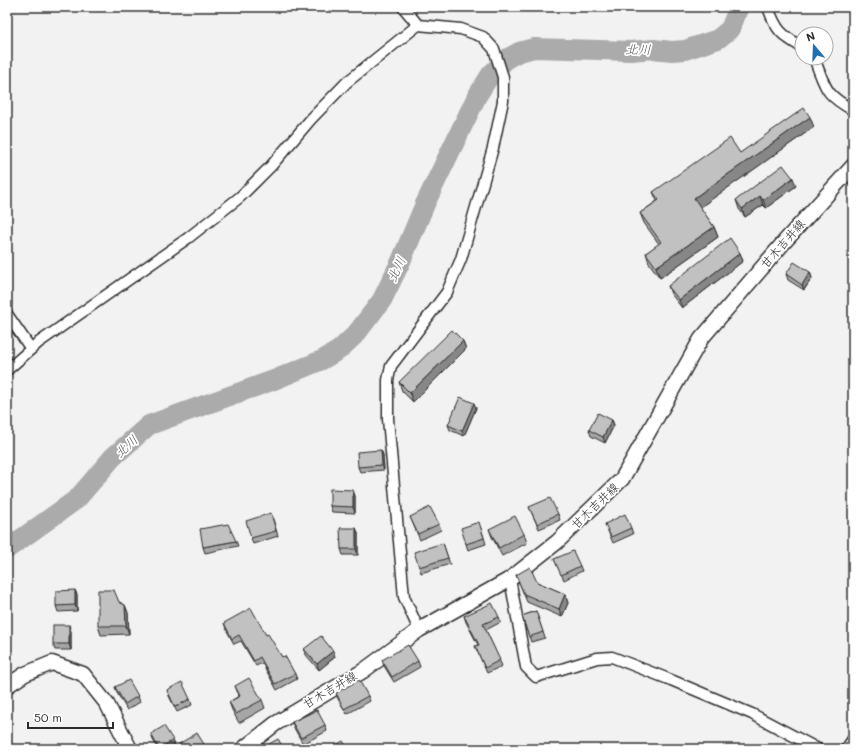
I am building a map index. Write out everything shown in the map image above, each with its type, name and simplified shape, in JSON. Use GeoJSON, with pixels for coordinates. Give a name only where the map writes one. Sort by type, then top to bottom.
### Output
{"type":"FeatureCollection","features":[{"type":"Feature","properties":{"kind":"main road","name":"甘木吉井線"},"geometry":{"type":"LineString","coordinates":[[243,749],[275,724],[363,671],[419,630],[510,580],[557,542],[622,479],[701,339],[853,166]]}},
{"type":"Feature","properties":{"kind":"main road"},"geometry":{"type":"LineString","coordinates":[[7,686],[25,674],[52,663],[83,674],[107,704],[130,749]]}},
{"type":"Feature","properties":{"kind":"street"},"geometry":{"type":"LineString","coordinates":[[403,7],[418,25]]}},
{"type":"Feature","properties":{"kind":"street"},"geometry":{"type":"LineString","coordinates":[[768,7],[775,27],[786,38],[794,42]]}},
{"type":"Feature","properties":{"kind":"street"},"geometry":{"type":"LineString","coordinates":[[7,370],[31,349],[188,238],[240,197],[271,166],[311,119],[347,82],[418,25],[461,29],[483,37],[494,49],[502,77],[503,101],[493,148],[461,259],[447,292],[391,366],[388,380],[388,418],[404,597],[419,630]]}},
{"type":"Feature","properties":{"kind":"street"},"geometry":{"type":"LineString","coordinates":[[817,66],[828,93],[835,100],[853,110]]}},
{"type":"Feature","properties":{"kind":"street"},"geometry":{"type":"LineString","coordinates":[[7,314],[31,349]]}},
{"type":"Feature","properties":{"kind":"street"},"geometry":{"type":"LineString","coordinates":[[510,580],[526,666],[536,677],[597,658],[612,657],[672,680],[752,714],[818,749]]}},
{"type":"Feature","properties":{"kind":"street"},"geometry":{"type":"LineString","coordinates":[[846,749],[853,739]]}},
{"type":"Feature","properties":{"kind":"building"},"geometry":{"type":"Polygon","coordinates":[[[804,108],[810,117],[694,198],[714,227],[656,267],[646,253],[661,242],[640,213],[659,200],[653,192],[730,138],[740,153],[804,108]]]}},
{"type":"Feature","properties":{"kind":"building"},"geometry":{"type":"Polygon","coordinates":[[[783,165],[793,178],[763,200],[760,196],[742,209],[736,200],[783,165]]]}},
{"type":"Feature","properties":{"kind":"building"},"geometry":{"type":"Polygon","coordinates":[[[730,238],[740,253],[679,300],[668,286],[730,238]]]}},
{"type":"Feature","properties":{"kind":"building"},"geometry":{"type":"Polygon","coordinates":[[[794,262],[810,272],[802,285],[786,274],[794,262]]]}},
{"type":"Feature","properties":{"kind":"building"},"geometry":{"type":"Polygon","coordinates":[[[452,330],[463,341],[410,393],[399,382],[452,330]]]}},
{"type":"Feature","properties":{"kind":"building"},"geometry":{"type":"Polygon","coordinates":[[[460,397],[474,403],[462,431],[448,425],[460,397]]]}},
{"type":"Feature","properties":{"kind":"building"},"geometry":{"type":"Polygon","coordinates":[[[598,413],[612,420],[603,437],[589,430],[598,413]]]}},
{"type":"Feature","properties":{"kind":"building"},"geometry":{"type":"Polygon","coordinates":[[[381,450],[382,465],[358,467],[357,452],[381,450]]]}},
{"type":"Feature","properties":{"kind":"building"},"geometry":{"type":"Polygon","coordinates":[[[330,489],[353,490],[353,507],[330,506],[330,489]]]}},
{"type":"Feature","properties":{"kind":"building"},"geometry":{"type":"Polygon","coordinates":[[[550,498],[558,514],[537,524],[529,507],[550,498]]]}},
{"type":"Feature","properties":{"kind":"building"},"geometry":{"type":"Polygon","coordinates":[[[430,507],[439,524],[418,534],[410,517],[430,507]]]}},
{"type":"Feature","properties":{"kind":"building"},"geometry":{"type":"Polygon","coordinates":[[[271,513],[276,531],[251,538],[246,521],[271,513]]]}},
{"type":"Feature","properties":{"kind":"building"},"geometry":{"type":"Polygon","coordinates":[[[625,514],[631,528],[611,537],[605,524],[625,514]]]}},
{"type":"Feature","properties":{"kind":"building"},"geometry":{"type":"Polygon","coordinates":[[[515,516],[524,534],[499,548],[489,529],[515,516]]]}},
{"type":"Feature","properties":{"kind":"building"},"geometry":{"type":"Polygon","coordinates":[[[479,522],[484,538],[466,544],[461,528],[479,522]]]}},
{"type":"Feature","properties":{"kind":"building"},"geometry":{"type":"Polygon","coordinates":[[[228,524],[236,541],[203,547],[200,529],[228,524]]]}},
{"type":"Feature","properties":{"kind":"building"},"geometry":{"type":"Polygon","coordinates":[[[340,528],[356,528],[356,549],[341,549],[340,528]]]}},
{"type":"Feature","properties":{"kind":"building"},"geometry":{"type":"Polygon","coordinates":[[[443,543],[448,558],[419,567],[414,552],[443,543]]]}},
{"type":"Feature","properties":{"kind":"building"},"geometry":{"type":"Polygon","coordinates":[[[573,551],[580,566],[561,575],[554,559],[573,551]]]}},
{"type":"Feature","properties":{"kind":"building"},"geometry":{"type":"Polygon","coordinates":[[[530,567],[537,582],[565,594],[559,609],[524,594],[516,575],[530,567]]]}},
{"type":"Feature","properties":{"kind":"building"},"geometry":{"type":"Polygon","coordinates":[[[75,590],[75,605],[56,606],[56,591],[75,590]]]}},
{"type":"Feature","properties":{"kind":"building"},"geometry":{"type":"Polygon","coordinates":[[[98,590],[114,590],[119,602],[125,605],[126,626],[98,626],[98,590]]]}},
{"type":"Feature","properties":{"kind":"building"},"geometry":{"type":"Polygon","coordinates":[[[492,603],[499,617],[483,624],[500,660],[485,668],[475,646],[479,645],[464,616],[492,603]]]}},
{"type":"Feature","properties":{"kind":"building"},"geometry":{"type":"Polygon","coordinates":[[[251,608],[266,635],[268,634],[282,657],[285,656],[295,674],[275,684],[260,657],[254,661],[239,635],[232,639],[224,623],[251,608]]]}},
{"type":"Feature","properties":{"kind":"building"},"geometry":{"type":"Polygon","coordinates":[[[536,611],[543,632],[529,637],[522,616],[536,611]]]}},
{"type":"Feature","properties":{"kind":"building"},"geometry":{"type":"Polygon","coordinates":[[[53,625],[69,625],[69,644],[53,644],[53,625]]]}},
{"type":"Feature","properties":{"kind":"building"},"geometry":{"type":"Polygon","coordinates":[[[321,636],[333,651],[317,664],[304,649],[321,636]]]}},
{"type":"Feature","properties":{"kind":"building"},"geometry":{"type":"Polygon","coordinates":[[[408,645],[418,661],[392,677],[382,660],[408,645]]]}},
{"type":"Feature","properties":{"kind":"building"},"geometry":{"type":"Polygon","coordinates":[[[249,678],[262,700],[236,714],[229,702],[240,696],[235,686],[249,678]]]}},
{"type":"Feature","properties":{"kind":"building"},"geometry":{"type":"Polygon","coordinates":[[[129,680],[138,696],[125,704],[115,687],[129,680]]]}},
{"type":"Feature","properties":{"kind":"building"},"geometry":{"type":"Polygon","coordinates":[[[359,680],[368,696],[344,709],[336,693],[359,680]]]}},
{"type":"Feature","properties":{"kind":"building"},"geometry":{"type":"Polygon","coordinates":[[[182,682],[190,699],[175,707],[167,690],[182,682]]]}},
{"type":"Feature","properties":{"kind":"building"},"geometry":{"type":"Polygon","coordinates":[[[317,710],[325,725],[301,738],[292,722],[317,710]]]}},
{"type":"Feature","properties":{"kind":"building"},"geometry":{"type":"Polygon","coordinates":[[[164,726],[173,740],[159,749],[151,734],[164,726]]]}},
{"type":"Feature","properties":{"kind":"building"},"geometry":{"type":"Polygon","coordinates":[[[197,733],[207,749],[182,749],[179,744],[197,733]]]}},
{"type":"Feature","properties":{"kind":"building"},"geometry":{"type":"Polygon","coordinates":[[[278,739],[284,749],[260,749],[278,739]]]}},
{"type":"Feature","properties":{"kind":"building"},"geometry":{"type":"Polygon","coordinates":[[[343,741],[348,749],[330,748],[343,741]]]}},
{"type":"Feature","properties":{"kind":"waterway","name":"北川"},"geometry":{"type":"LineString","coordinates":[[7,549],[77,499],[113,457],[149,425],[274,380],[322,360],[339,350],[356,334],[382,300],[401,261],[425,204],[477,96],[491,74],[508,58],[519,52],[534,48],[631,51],[653,49],[672,51],[685,50],[718,39],[730,29],[739,7]]}}]}
